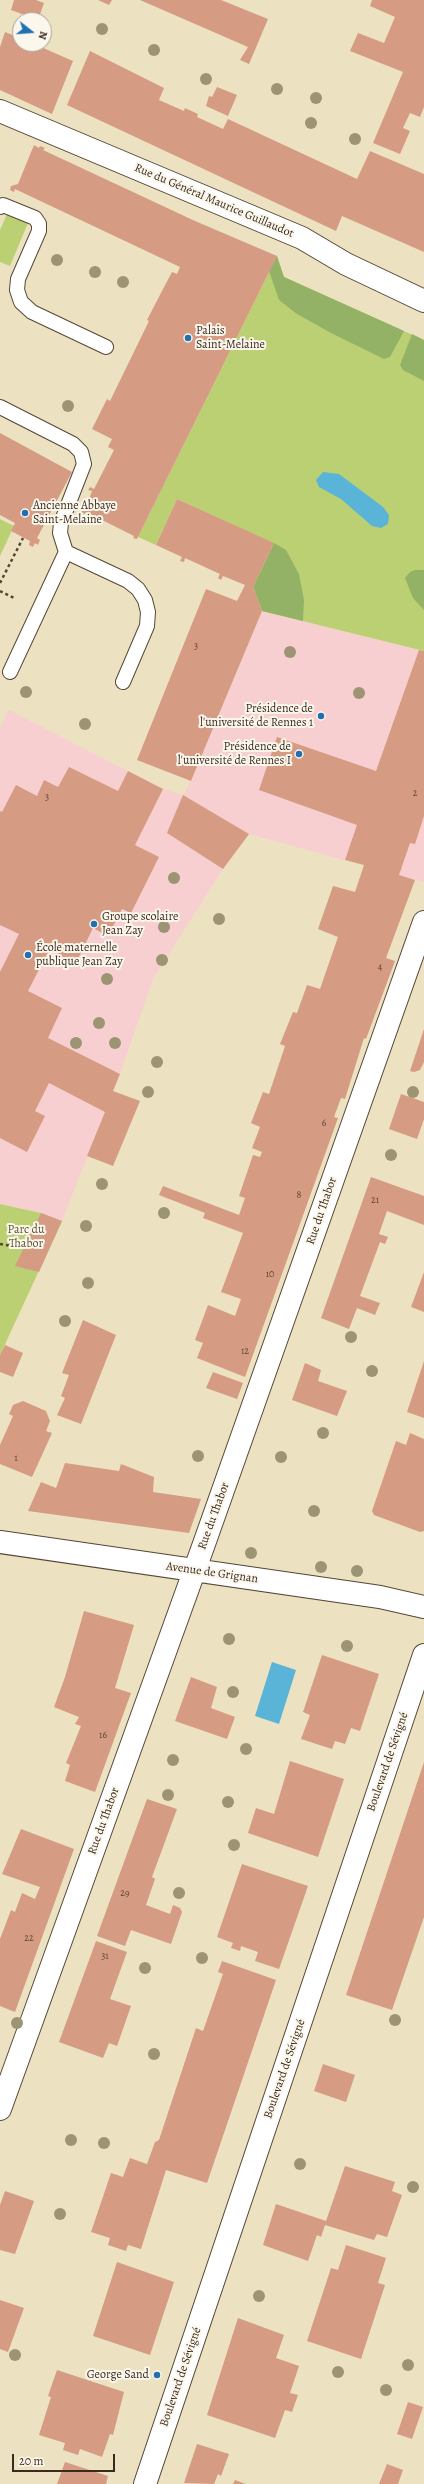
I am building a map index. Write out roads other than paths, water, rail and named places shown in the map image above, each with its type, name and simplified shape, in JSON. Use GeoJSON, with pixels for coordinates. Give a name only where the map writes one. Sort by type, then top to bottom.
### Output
{"type":"FeatureCollection","features":[{"type":"Feature","properties":{"kind":"street","name":"Rue du Général Maurice Guillaudot"},"geometry":{"type":"LineString","coordinates":[[0,111],[302,238],[346,264],[424,301]]}},
{"type":"Feature","properties":{"kind":"street","name":"Rue du Thabor"},"geometry":{"type":"LineString","coordinates":[[0,2109],[195,1570],[424,922]]}},
{"type":"Feature","properties":{"kind":"street","name":"Avenue de Grignan"},"geometry":{"type":"LineString","coordinates":[[0,1542],[380,1597],[424,1607]]}},
{"type":"Feature","properties":{"kind":"street","name":"Boulevard de Sévigné"},"geometry":{"type":"LineString","coordinates":[[145,2484],[424,1655]]}},
{"type":"Feature","properties":{"kind":"lane"},"geometry":{"type":"LineString","coordinates":[[0,207],[3,205],[34,218],[39,224],[39,231],[18,279],[17,290],[21,302],[32,312],[106,347]]}},
{"type":"Feature","properties":{"kind":"lane"},"geometry":{"type":"LineString","coordinates":[[0,407],[73,444],[81,452],[84,464],[81,478],[61,523],[60,533],[66,552],[10,672]]}},
{"type":"Feature","properties":{"kind":"lane"},"geometry":{"type":"LineString","coordinates":[[66,552],[128,581],[138,589],[144,600],[148,612],[147,626],[123,682]]}},
{"type":"Feature","properties":{"kind":"water"},"geometry":{"type":"Polygon","coordinates":[[[323,472],[339,474],[383,507],[389,515],[388,524],[381,528],[372,526],[341,499],[319,487],[316,480],[323,472]]]}},
{"type":"Feature","properties":{"kind":"water"},"geometry":{"type":"Polygon","coordinates":[[[272,1662],[296,1670],[279,1724],[255,1716],[272,1662]]]}},
{"type":"Feature","properties":{"kind":"place","name":"Palais Saint-Melaine"},"geometry":{"type":"Point","coordinates":[188,338]}},
{"type":"Feature","properties":{"kind":"place","name":"Ancienne Abbaye Saint-Melaine"},"geometry":{"type":"Point","coordinates":[25,513]}},
{"type":"Feature","properties":{"kind":"place","name":"Présidence de l'université de Rennes 1"},"geometry":{"type":"Point","coordinates":[321,716]}},
{"type":"Feature","properties":{"kind":"place","name":"Présidence de l'université de Rennes I"},"geometry":{"type":"Point","coordinates":[299,754]}},
{"type":"Feature","properties":{"kind":"place","name":"Groupe scolaire Jean Zay"},"geometry":{"type":"Point","coordinates":[94,924]}},
{"type":"Feature","properties":{"kind":"place","name":"École maternelle publique Jean Zay"},"geometry":{"type":"Point","coordinates":[28,955]}},
{"type":"Feature","properties":{"kind":"place","name":"George Sand"},"geometry":{"type":"Point","coordinates":[157,2375]}},
{"type":"Feature","properties":{"kind":"park label","name":"Parc du Thabor"},"geometry":{"type":"Point","coordinates":[26,1237]}}]}
